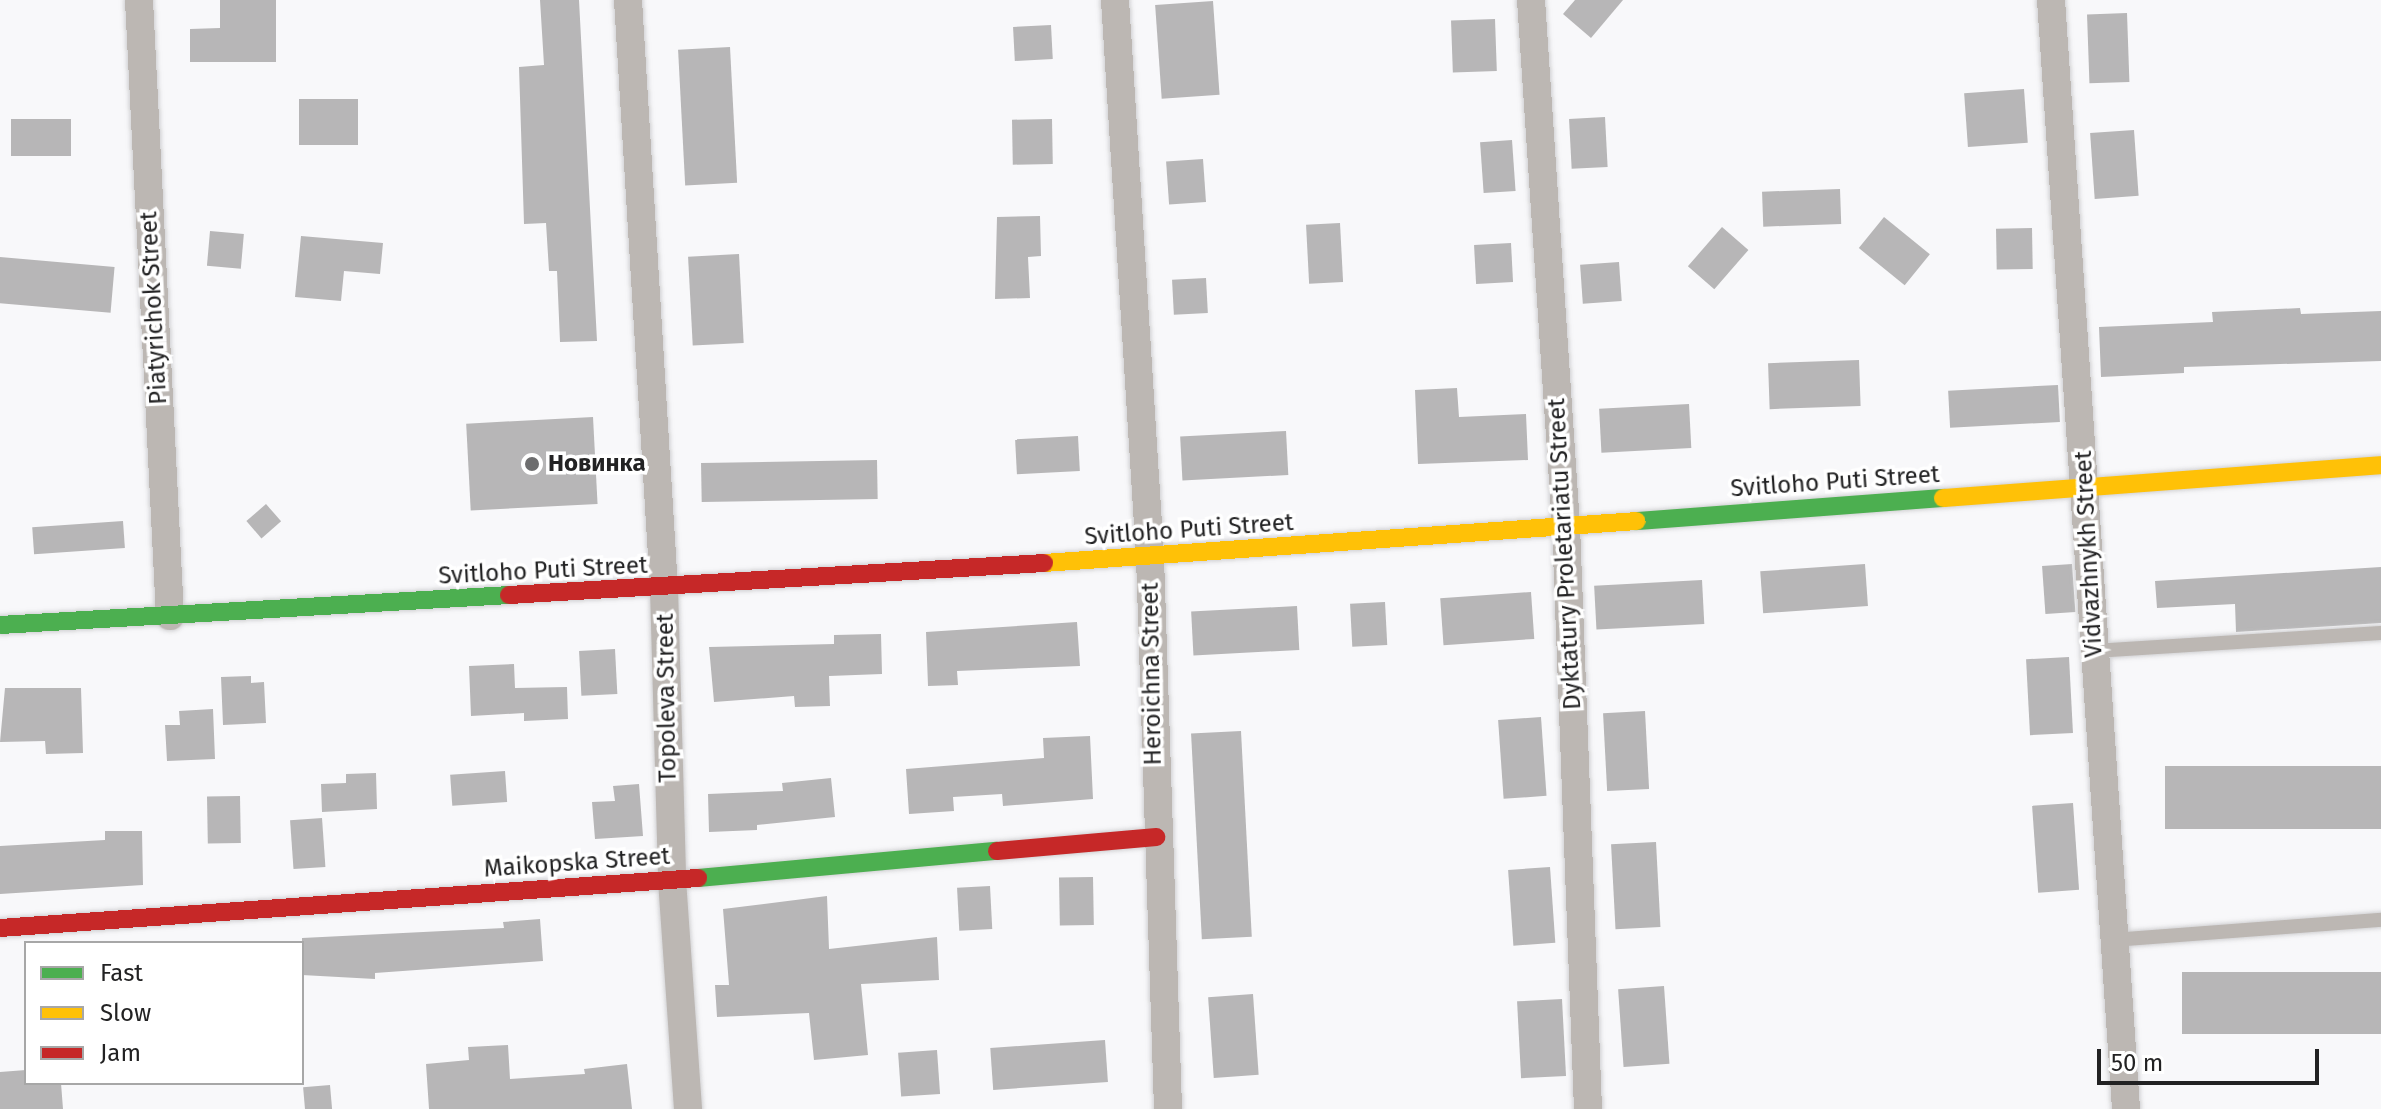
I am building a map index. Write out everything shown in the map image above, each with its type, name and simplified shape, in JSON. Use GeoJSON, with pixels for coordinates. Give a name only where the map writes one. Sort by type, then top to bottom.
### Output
{"type":"FeatureCollection","features":[{"type":"Feature","properties":{"kind":"main road","name":"Svitloho Puti Street"},"geometry":{"type":"LineString","coordinates":[[0,625],[1150,557],[2381,465]]}},
{"type":"Feature","properties":{"kind":"main road","name":"Maikopska Street"},"geometry":{"type":"LineString","coordinates":[[0,928],[672,880],[1156,837]]}},
{"type":"Feature","properties":{"kind":"street","name":"Piatyrichok Street"},"geometry":{"type":"LineString","coordinates":[[139,0],[170,616]]}},
{"type":"Feature","properties":{"kind":"street","name":"Topoleva Street"},"geometry":{"type":"LineString","coordinates":[[628,0],[664,588],[672,880],[688,1109]]}},
{"type":"Feature","properties":{"kind":"street","name":"Heroichna Street"},"geometry":{"type":"LineString","coordinates":[[1115,0],[1150,557],[1156,837],[1168,1109]]}},
{"type":"Feature","properties":{"kind":"street","name":"Dyktatury Proletariatu Street"},"geometry":{"type":"LineString","coordinates":[[1531,0],[1566,526],[1588,1109]]}},
{"type":"Feature","properties":{"kind":"street","name":"Vidvazhnykh Street"},"geometry":{"type":"LineString","coordinates":[[2051,0],[2088,487],[2093,651],[2126,1109]]}},
{"type":"Feature","properties":{"kind":"lane"},"geometry":{"type":"LineString","coordinates":[[2093,651],[2381,633]]}},
{"type":"Feature","properties":{"kind":"lane"},"geometry":{"type":"LineString","coordinates":[[2113,940],[2381,920]]}},
{"type":"Feature","properties":{"kind":"building"},"geometry":{"type":"Polygon","coordinates":[[[220,0],[276,0],[276,62],[190,62],[190,29],[220,28],[220,0]]]}},
{"type":"Feature","properties":{"kind":"building"},"geometry":{"type":"Polygon","coordinates":[[[540,0],[579,0],[597,341],[560,342],[557,271],[549,271],[546,223],[524,224],[519,67],[544,65],[540,0]]]}},
{"type":"Feature","properties":{"kind":"building"},"geometry":{"type":"Polygon","coordinates":[[[1575,0],[1623,0],[1591,38],[1563,14],[1575,0]]]}},
{"type":"Feature","properties":{"kind":"building"},"geometry":{"type":"Polygon","coordinates":[[[1213,1],[1220,95],[1162,99],[1155,5],[1213,1]]]}},
{"type":"Feature","properties":{"kind":"building"},"geometry":{"type":"Polygon","coordinates":[[[2127,13],[2129,82],[2089,83],[2087,14],[2127,13]]]}},
{"type":"Feature","properties":{"kind":"building"},"geometry":{"type":"Polygon","coordinates":[[[1495,19],[1497,71],[1453,73],[1451,21],[1495,19]]]}},
{"type":"Feature","properties":{"kind":"building"},"geometry":{"type":"Polygon","coordinates":[[[1051,25],[1053,59],[1015,61],[1013,27],[1051,25]]]}},
{"type":"Feature","properties":{"kind":"building"},"geometry":{"type":"Polygon","coordinates":[[[730,47],[737,183],[685,186],[678,50],[730,47]]]}},
{"type":"Feature","properties":{"kind":"building"},"geometry":{"type":"Polygon","coordinates":[[[2024,89],[2028,143],[1968,147],[1964,93],[2024,89]]]}},
{"type":"Feature","properties":{"kind":"building"},"geometry":{"type":"Polygon","coordinates":[[[299,99],[358,99],[358,145],[299,145],[299,99]]]}},
{"type":"Feature","properties":{"kind":"building"},"geometry":{"type":"Polygon","coordinates":[[[1605,117],[1608,167],[1572,169],[1569,119],[1605,117]]]}},
{"type":"Feature","properties":{"kind":"building"},"geometry":{"type":"Polygon","coordinates":[[[11,119],[71,119],[71,156],[11,156],[11,119]]]}},
{"type":"Feature","properties":{"kind":"building"},"geometry":{"type":"Polygon","coordinates":[[[1052,119],[1053,164],[1013,165],[1012,120],[1052,119]]]}},
{"type":"Feature","properties":{"kind":"building"},"geometry":{"type":"Polygon","coordinates":[[[2134,130],[2139,196],[2095,199],[2090,133],[2134,130]]]}},
{"type":"Feature","properties":{"kind":"building"},"geometry":{"type":"Polygon","coordinates":[[[1512,140],[1516,191],[1484,193],[1480,142],[1512,140]]]}},
{"type":"Feature","properties":{"kind":"building"},"geometry":{"type":"Polygon","coordinates":[[[1203,159],[1206,202],[1169,204],[1166,162],[1203,159]]]}},
{"type":"Feature","properties":{"kind":"building"},"geometry":{"type":"Polygon","coordinates":[[[1840,189],[1841,224],[1763,227],[1762,192],[1840,189]]]}},
{"type":"Feature","properties":{"kind":"building"},"geometry":{"type":"Polygon","coordinates":[[[1040,216],[1041,256],[1028,257],[1030,298],[995,299],[997,217],[1040,216]]]}},
{"type":"Feature","properties":{"kind":"building"},"geometry":{"type":"Polygon","coordinates":[[[1884,217],[1930,254],[1905,285],[1859,248],[1884,217]]]}},
{"type":"Feature","properties":{"kind":"building"},"geometry":{"type":"Polygon","coordinates":[[[1340,223],[1343,282],[1309,284],[1306,225],[1340,223]]]}},
{"type":"Feature","properties":{"kind":"building"},"geometry":{"type":"Polygon","coordinates":[[[1722,227],[1748,250],[1714,289],[1688,266],[1722,227]]]}},
{"type":"Feature","properties":{"kind":"building"},"geometry":{"type":"Polygon","coordinates":[[[2032,228],[2033,269],[1997,270],[1996,229],[2032,228]]]}},
{"type":"Feature","properties":{"kind":"building"},"geometry":{"type":"Polygon","coordinates":[[[210,231],[244,234],[241,269],[207,266],[210,231]]]}},
{"type":"Feature","properties":{"kind":"building"},"geometry":{"type":"Polygon","coordinates":[[[301,236],[383,243],[380,274],[344,271],[341,301],[295,297],[301,236]]]}},
{"type":"Feature","properties":{"kind":"building"},"geometry":{"type":"Polygon","coordinates":[[[1511,243],[1513,282],[1476,284],[1474,245],[1511,243]]]}},
{"type":"Feature","properties":{"kind":"building"},"geometry":{"type":"Polygon","coordinates":[[[739,254],[744,343],[693,346],[688,257],[739,254]]]}},
{"type":"Feature","properties":{"kind":"building"},"geometry":{"type":"Polygon","coordinates":[[[0,257],[115,267],[111,313],[0,303],[0,257]]]}},
{"type":"Feature","properties":{"kind":"building"},"geometry":{"type":"Polygon","coordinates":[[[1619,262],[1622,301],[1583,304],[1580,265],[1619,262]]]}},
{"type":"Feature","properties":{"kind":"building"},"geometry":{"type":"Polygon","coordinates":[[[1206,278],[1208,313],[1174,315],[1172,280],[1206,278]]]}},
{"type":"Feature","properties":{"kind":"building"},"geometry":{"type":"Polygon","coordinates":[[[2300,308],[2301,314],[2381,311],[2381,361],[2184,367],[2184,373],[2101,377],[2099,327],[2213,322],[2212,312],[2300,308]]]}},
{"type":"Feature","properties":{"kind":"building"},"geometry":{"type":"Polygon","coordinates":[[[1859,360],[1861,406],[1770,409],[1768,363],[1859,360]]]}},
{"type":"Feature","properties":{"kind":"building"},"geometry":{"type":"Polygon","coordinates":[[[2058,385],[2060,422],[1950,428],[1948,391],[2058,385]]]}},
{"type":"Feature","properties":{"kind":"building"},"geometry":{"type":"Polygon","coordinates":[[[1457,388],[1459,417],[1526,414],[1528,460],[1418,464],[1415,390],[1457,388]]]}},
{"type":"Feature","properties":{"kind":"building"},"geometry":{"type":"Polygon","coordinates":[[[1689,404],[1691,448],[1601,453],[1599,409],[1689,404]]]}},
{"type":"Feature","properties":{"kind":"building","name":"Новинка"},"geometry":{"type":"Polygon","coordinates":[[[593,417],[598,504],[471,511],[466,424],[593,417]]]}},
{"type":"Feature","properties":{"kind":"building"},"geometry":{"type":"Polygon","coordinates":[[[1286,431],[1288,475],[1182,480],[1180,437],[1286,431]]]}},
{"type":"Feature","properties":{"kind":"building"},"geometry":{"type":"Polygon","coordinates":[[[1078,436],[1080,471],[1017,474],[1015,439],[1078,436]]]}},
{"type":"Feature","properties":{"kind":"building"},"geometry":{"type":"Polygon","coordinates":[[[877,460],[878,499],[702,502],[701,463],[877,460]]]}},
{"type":"Feature","properties":{"kind":"building"},"geometry":{"type":"Polygon","coordinates":[[[266,504],[281,521],[261,538],[246,521],[266,504]]]}},
{"type":"Feature","properties":{"kind":"building"},"geometry":{"type":"Polygon","coordinates":[[[123,521],[125,548],[34,554],[32,527],[123,521]]]}},
{"type":"Feature","properties":{"kind":"building"},"geometry":{"type":"Polygon","coordinates":[[[1865,564],[1868,606],[1763,613],[1760,571],[1865,564]]]}},
{"type":"Feature","properties":{"kind":"building"},"geometry":{"type":"Polygon","coordinates":[[[2072,564],[2075,612],[2045,614],[2042,566],[2072,564]]]}},
{"type":"Feature","properties":{"kind":"building"},"geometry":{"type":"Polygon","coordinates":[[[2381,567],[2381,623],[2236,632],[2235,604],[2157,608],[2155,581],[2381,567]]]}},
{"type":"Feature","properties":{"kind":"building"},"geometry":{"type":"Polygon","coordinates":[[[1702,580],[1704,624],[1596,630],[1594,586],[1702,580]]]}},
{"type":"Feature","properties":{"kind":"building"},"geometry":{"type":"Polygon","coordinates":[[[1531,592],[1534,639],[1444,645],[1440,598],[1531,592]]]}},
{"type":"Feature","properties":{"kind":"building"},"geometry":{"type":"Polygon","coordinates":[[[1385,602],[1387,645],[1352,647],[1350,604],[1385,602]]]}},
{"type":"Feature","properties":{"kind":"building"},"geometry":{"type":"Polygon","coordinates":[[[1297,606],[1299,650],[1193,655],[1191,612],[1297,606]]]}},
{"type":"Feature","properties":{"kind":"building"},"geometry":{"type":"Polygon","coordinates":[[[1077,622],[1080,666],[957,671],[958,685],[928,686],[926,632],[1077,622]]]}},
{"type":"Feature","properties":{"kind":"building"},"geometry":{"type":"Polygon","coordinates":[[[881,634],[882,674],[829,676],[830,706],[795,707],[794,696],[714,702],[709,647],[834,644],[834,635],[881,634]]]}},
{"type":"Feature","properties":{"kind":"building"},"geometry":{"type":"Polygon","coordinates":[[[615,649],[617,694],[581,696],[579,651],[615,649]]]}},
{"type":"Feature","properties":{"kind":"building"},"geometry":{"type":"Polygon","coordinates":[[[2069,657],[2073,733],[2030,735],[2026,659],[2069,657]]]}},
{"type":"Feature","properties":{"kind":"building"},"geometry":{"type":"Polygon","coordinates":[[[514,664],[515,688],[567,687],[568,719],[524,721],[524,713],[471,716],[469,666],[514,664]]]}},
{"type":"Feature","properties":{"kind":"building"},"geometry":{"type":"Polygon","coordinates":[[[251,676],[251,683],[264,682],[266,723],[223,725],[221,677],[251,676]]]}},
{"type":"Feature","properties":{"kind":"building"},"geometry":{"type":"Polygon","coordinates":[[[5,688],[81,688],[83,753],[46,754],[45,741],[0,742],[5,688]]]}},
{"type":"Feature","properties":{"kind":"building"},"geometry":{"type":"Polygon","coordinates":[[[213,709],[215,759],[167,761],[165,725],[180,725],[179,711],[213,709]]]}},
{"type":"Feature","properties":{"kind":"building"},"geometry":{"type":"Polygon","coordinates":[[[1645,711],[1649,789],[1607,791],[1603,713],[1645,711]]]}},
{"type":"Feature","properties":{"kind":"building"},"geometry":{"type":"Polygon","coordinates":[[[1541,717],[1547,796],[1504,799],[1498,720],[1541,717]]]}},
{"type":"Feature","properties":{"kind":"building"},"geometry":{"type":"Polygon","coordinates":[[[1241,731],[1252,937],[1202,939],[1191,734],[1241,731]]]}},
{"type":"Feature","properties":{"kind":"building"},"geometry":{"type":"Polygon","coordinates":[[[1090,736],[1093,799],[1003,806],[1002,794],[953,797],[954,811],[909,814],[906,769],[1044,758],[1043,738],[1090,736]]]}},
{"type":"Feature","properties":{"kind":"building"},"geometry":{"type":"Polygon","coordinates":[[[2165,766],[2381,766],[2381,829],[2165,829],[2165,766]]]}},
{"type":"Feature","properties":{"kind":"building"},"geometry":{"type":"Polygon","coordinates":[[[505,771],[507,802],[452,806],[450,775],[505,771]]]}},
{"type":"Feature","properties":{"kind":"building"},"geometry":{"type":"Polygon","coordinates":[[[376,773],[377,809],[322,812],[321,784],[346,783],[346,774],[376,773]]]}},
{"type":"Feature","properties":{"kind":"building"},"geometry":{"type":"Polygon","coordinates":[[[831,778],[835,817],[757,825],[757,830],[709,832],[708,794],[783,791],[782,783],[831,778]]]}},
{"type":"Feature","properties":{"kind":"building"},"geometry":{"type":"Polygon","coordinates":[[[639,784],[643,836],[595,839],[592,802],[615,801],[613,786],[639,784]]]}},
{"type":"Feature","properties":{"kind":"building"},"geometry":{"type":"Polygon","coordinates":[[[240,796],[241,843],[208,844],[207,797],[240,796]]]}},
{"type":"Feature","properties":{"kind":"building"},"geometry":{"type":"Polygon","coordinates":[[[2073,803],[2079,890],[2038,893],[2032,806],[2073,803]]]}},
{"type":"Feature","properties":{"kind":"building"},"geometry":{"type":"Polygon","coordinates":[[[322,818],[325,867],[293,869],[290,820],[322,818]]]}},
{"type":"Feature","properties":{"kind":"building"},"geometry":{"type":"Polygon","coordinates":[[[105,831],[142,831],[143,885],[0,894],[0,846],[105,840],[105,831]]]}},
{"type":"Feature","properties":{"kind":"building"},"geometry":{"type":"Polygon","coordinates":[[[1656,842],[1660,927],[1616,929],[1611,844],[1656,842]]]}},
{"type":"Feature","properties":{"kind":"building"},"geometry":{"type":"Polygon","coordinates":[[[1550,867],[1555,943],[1513,946],[1508,870],[1550,867]]]}},
{"type":"Feature","properties":{"kind":"building"},"geometry":{"type":"Polygon","coordinates":[[[1093,877],[1094,925],[1060,926],[1059,878],[1093,877]]]}},
{"type":"Feature","properties":{"kind":"building"},"geometry":{"type":"Polygon","coordinates":[[[990,886],[992,929],[959,931],[957,888],[990,886]]]}},
{"type":"Feature","properties":{"kind":"building"},"geometry":{"type":"Polygon","coordinates":[[[827,896],[829,949],[937,937],[939,980],[861,984],[868,1055],[814,1060],[809,1013],[717,1017],[715,985],[729,985],[723,909],[827,896]]]}},
{"type":"Feature","properties":{"kind":"building"},"geometry":{"type":"Polygon","coordinates":[[[540,919],[543,961],[375,973],[375,979],[304,975],[302,938],[504,928],[503,922],[540,919]]]}},
{"type":"Feature","properties":{"kind":"building"},"geometry":{"type":"Polygon","coordinates":[[[2182,972],[2381,972],[2381,1034],[2182,1034],[2182,972]]]}},
{"type":"Feature","properties":{"kind":"building"},"geometry":{"type":"Polygon","coordinates":[[[1664,986],[1669,1064],[1624,1067],[1618,989],[1664,986]]]}},
{"type":"Feature","properties":{"kind":"building"},"geometry":{"type":"Polygon","coordinates":[[[1253,994],[1259,1075],[1214,1078],[1208,997],[1253,994]]]}},
{"type":"Feature","properties":{"kind":"building"},"geometry":{"type":"Polygon","coordinates":[[[1562,999],[1566,1076],[1521,1078],[1517,1001],[1562,999]]]}},
{"type":"Feature","properties":{"kind":"building"},"geometry":{"type":"Polygon","coordinates":[[[1105,1040],[1108,1082],[993,1090],[990,1048],[1105,1040]]]}},
{"type":"Feature","properties":{"kind":"building"},"geometry":{"type":"Polygon","coordinates":[[[508,1045],[510,1079],[585,1074],[584,1069],[627,1064],[632,1109],[429,1109],[426,1064],[469,1060],[468,1047],[508,1045]]]}},
{"type":"Feature","properties":{"kind":"building"},"geometry":{"type":"Polygon","coordinates":[[[937,1050],[940,1094],[901,1097],[898,1053],[937,1050]]]}},
{"type":"Feature","properties":{"kind":"building"},"geometry":{"type":"Polygon","coordinates":[[[24,1070],[24,1085],[61,1085],[63,1109],[0,1109],[0,1072],[24,1070]]]}},
{"type":"Feature","properties":{"kind":"building"},"geometry":{"type":"Polygon","coordinates":[[[330,1085],[332,1109],[305,1109],[303,1087],[330,1085]]]}},
{"type":"Feature","properties":{"kind":"traffic: fast"},"geometry":{"type":"LineString","coordinates":[[1637,521],[1943,498]]}},
{"type":"Feature","properties":{"kind":"traffic: fast"},"geometry":{"type":"LineString","coordinates":[[0,625],[509,595]]}},
{"type":"Feature","properties":{"kind":"traffic: fast"},"geometry":{"type":"LineString","coordinates":[[698,878],[997,851]]}},
{"type":"Feature","properties":{"kind":"traffic: slow"},"geometry":{"type":"LineString","coordinates":[[1943,498],[2381,465]]}},
{"type":"Feature","properties":{"kind":"traffic: slow"},"geometry":{"type":"LineString","coordinates":[[1044,563],[1637,521]]}},
{"type":"Feature","properties":{"kind":"traffic: jam"},"geometry":{"type":"LineString","coordinates":[[509,595],[1044,563]]}},
{"type":"Feature","properties":{"kind":"traffic: jam"},"geometry":{"type":"LineString","coordinates":[[997,851],[1156,837]]}},
{"type":"Feature","properties":{"kind":"traffic: jam"},"geometry":{"type":"LineString","coordinates":[[0,928],[698,878]]}},
{"type":"Feature","properties":{"kind":"place","name":"Новинка"},"geometry":{"type":"Point","coordinates":[532,464]}}]}
